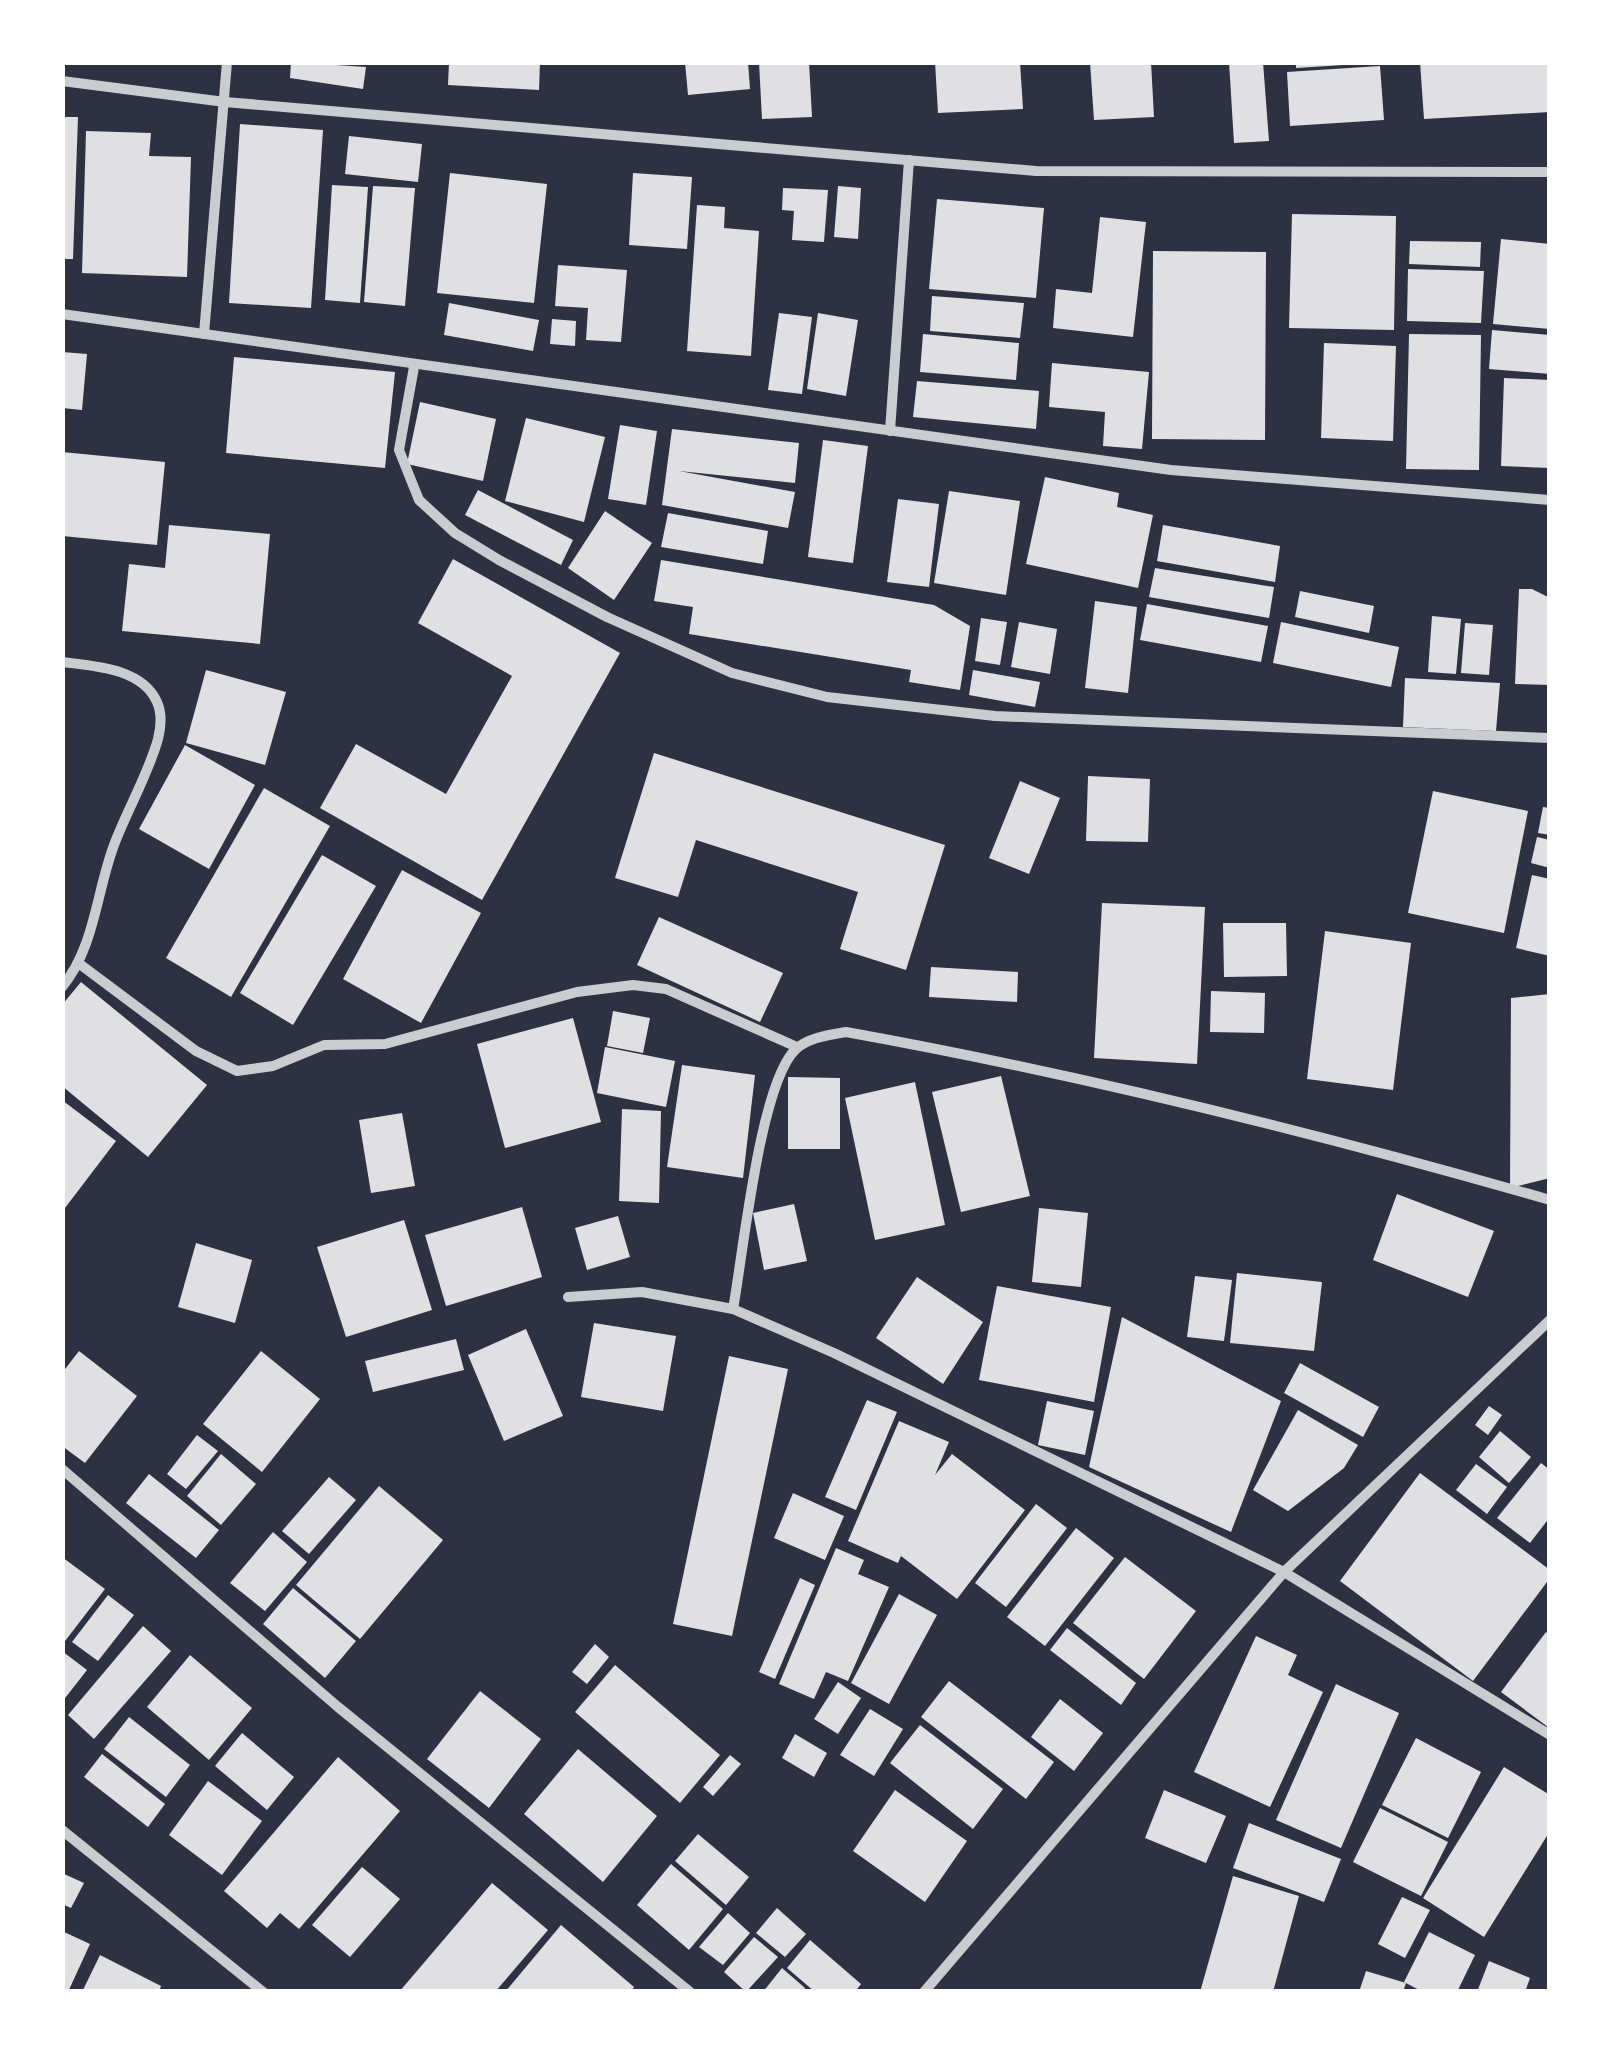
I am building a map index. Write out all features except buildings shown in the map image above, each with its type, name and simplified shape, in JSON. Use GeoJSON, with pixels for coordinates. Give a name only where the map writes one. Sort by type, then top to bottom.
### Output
{"type":"FeatureCollection","features":[{"type":"Feature","properties":{"kind":"street"},"geometry":{"type":"LineString","coordinates":[[204,334],[227,62]]}},
{"type":"Feature","properties":{"kind":"street"},"geometry":{"type":"LineString","coordinates":[[62,81],[225,102],[1036,171],[1550,172]]}},
{"type":"Feature","properties":{"kind":"street"},"geometry":{"type":"LineString","coordinates":[[890,431],[910,160]]}},
{"type":"Feature","properties":{"kind":"street"},"geometry":{"type":"LineString","coordinates":[[62,314],[1172,470],[1550,500]]}},
{"type":"Feature","properties":{"kind":"street"},"geometry":{"type":"LineString","coordinates":[[414,366],[399,450],[418,500],[454,534],[499,560],[732,673],[827,697],[996,716],[1550,738]]}},
{"type":"Feature","properties":{"kind":"street"},"geometry":{"type":"LineString","coordinates":[[62,662],[124,673],[142,682],[156,698],[161,717],[158,739],[113,849],[81,965],[62,988]]}},
{"type":"Feature","properties":{"kind":"street"},"geometry":{"type":"LineString","coordinates":[[81,965],[196,1051],[237,1071],[273,1066],[324,1045],[386,1044],[558,997],[634,985],[666,989],[797,1048]]}},
{"type":"Feature","properties":{"kind":"street"},"geometry":{"type":"LineString","coordinates":[[733,1310],[763,1136],[780,1070],[797,1048],[818,1037],[846,1032],[1042,1068],[1324,1136],[1550,1200]]}},
{"type":"Feature","properties":{"kind":"street"},"geometry":{"type":"LineString","coordinates":[[568,1297],[642,1292],[733,1310],[834,1353],[1284,1572],[1550,1735]]}},
{"type":"Feature","properties":{"kind":"street"},"geometry":{"type":"LineString","coordinates":[[924,1992],[1284,1572],[1550,1320]]}},
{"type":"Feature","properties":{"kind":"street"},"geometry":{"type":"LineString","coordinates":[[62,1469],[338,1707],[690,1992]]}},
{"type":"Feature","properties":{"kind":"street"},"geometry":{"type":"LineString","coordinates":[[62,1830],[263,1992]]}}]}
